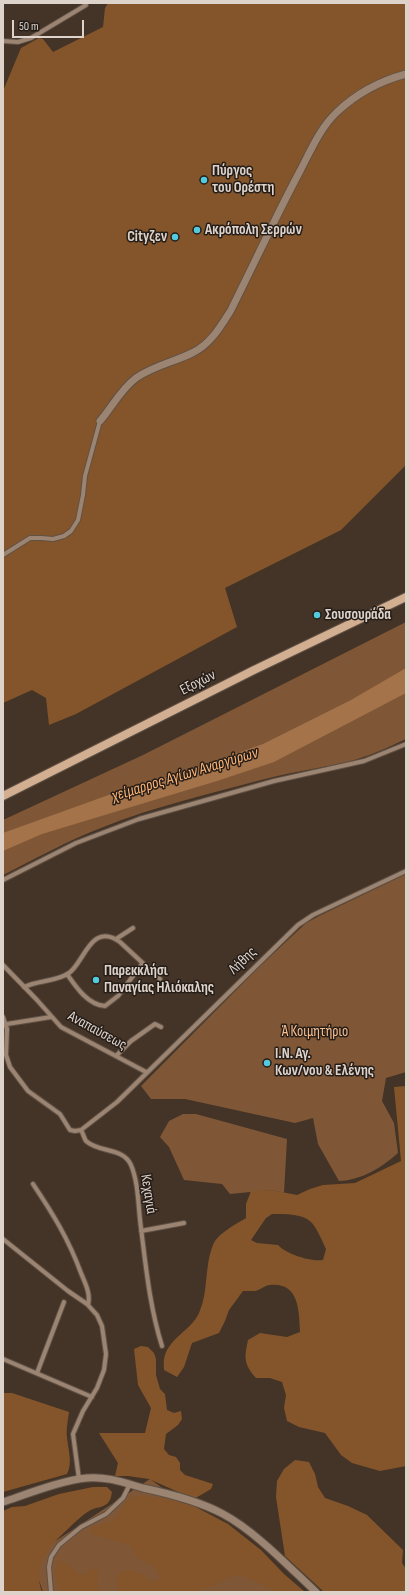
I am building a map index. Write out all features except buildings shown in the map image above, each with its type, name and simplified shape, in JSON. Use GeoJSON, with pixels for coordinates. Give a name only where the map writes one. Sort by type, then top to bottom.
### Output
{"type":"FeatureCollection","features":[{"type":"Feature","properties":{"kind":"main road","name":"Εξοχών"},"geometry":{"type":"LineString","coordinates":[[3,796],[254,670],[406,597]]}},
{"type":"Feature","properties":{"kind":"street"},"geometry":{"type":"LineString","coordinates":[[3,41],[18,42],[31,38],[86,5]]}},
{"type":"Feature","properties":{"kind":"street"},"geometry":{"type":"LineString","coordinates":[[3,555],[30,538],[53,539],[64,536],[71,531],[78,520],[85,476],[100,421],[134,379],[152,369],[193,353],[208,342],[222,325],[231,310],[321,130],[336,113],[353,98],[371,87],[406,74]]}},
{"type":"Feature","properties":{"kind":"street"},"geometry":{"type":"LineString","coordinates":[[3,880],[69,846],[96,834],[140,819],[274,781],[364,761],[406,744]]}},
{"type":"Feature","properties":{"kind":"street","name":"Λήθης"},"geometry":{"type":"LineString","coordinates":[[81,1130],[109,1109],[301,922],[406,871]]}},
{"type":"Feature","properties":{"kind":"street"},"geometry":{"type":"LineString","coordinates":[[116,939],[133,928]]}},
{"type":"Feature","properties":{"kind":"street"},"geometry":{"type":"LineString","coordinates":[[24,987],[35,982],[67,974],[73,970],[81,956],[95,940],[106,937],[116,939],[160,979]]}},
{"type":"Feature","properties":{"kind":"street"},"geometry":{"type":"LineString","coordinates":[[67,974],[78,990],[85,996],[101,1006],[105,1006],[118,996],[142,964]]}},
{"type":"Feature","properties":{"kind":"street","name":"Αναπαύσεως"},"geometry":{"type":"LineString","coordinates":[[3,965],[65,1029],[146,1072]]}},
{"type":"Feature","properties":{"kind":"street"},"geometry":{"type":"LineString","coordinates":[[3,1017],[7,1024],[51,1016]]}},
{"type":"Feature","properties":{"kind":"street","name":"Κεχαγιά"},"geometry":{"type":"LineString","coordinates":[[7,1024],[5,1061],[24,1087],[60,1114],[70,1130],[81,1130],[84,1138],[91,1144],[117,1153],[129,1161],[136,1183],[148,1285],[162,1346]]}},
{"type":"Feature","properties":{"kind":"street"},"geometry":{"type":"LineString","coordinates":[[116,1056],[131,1041],[155,1024],[161,1027]]}},
{"type":"Feature","properties":{"kind":"street"},"geometry":{"type":"LineString","coordinates":[[33,1184],[54,1216],[70,1246],[88,1292],[88,1305]]}},
{"type":"Feature","properties":{"kind":"street"},"geometry":{"type":"LineString","coordinates":[[141,1231],[184,1223]]}},
{"type":"Feature","properties":{"kind":"street"},"geometry":{"type":"LineString","coordinates":[[3,1239],[56,1282],[88,1305],[95,1312],[101,1322],[106,1354],[104,1370],[92,1398],[83,1411],[74,1434],[79,1479]]}},
{"type":"Feature","properties":{"kind":"street"},"geometry":{"type":"LineString","coordinates":[[37,1373],[64,1302]]}},
{"type":"Feature","properties":{"kind":"street"},"geometry":{"type":"LineString","coordinates":[[3,1360],[37,1373],[92,1398]]}},
{"type":"Feature","properties":{"kind":"street"},"geometry":{"type":"LineString","coordinates":[[3,1502],[79,1479],[102,1478],[184,1498],[209,1507],[225,1515],[259,1541],[316,1592]]}},
{"type":"Feature","properties":{"kind":"street"},"geometry":{"type":"LineString","coordinates":[[51,1592],[49,1567],[51,1557],[59,1545],[81,1527],[106,1514],[124,1498],[130,1484]]}},
{"type":"Feature","properties":{"kind":"green space"},"geometry":{"type":"Polygon","coordinates":[[[406,622],[406,739],[354,760],[273,777],[186,800],[122,820],[51,850],[3,875],[3,820],[143,755],[406,622]]]}},
{"type":"Feature","properties":{"kind":"green space","name":"Ά Κοιμητήριο"},"geometry":{"type":"Polygon","coordinates":[[[406,874],[406,1072],[386,1078],[382,1101],[394,1123],[398,1153],[385,1164],[363,1176],[339,1181],[318,1144],[313,1118],[295,1123],[185,1099],[151,1099],[141,1086],[259,967],[306,923],[406,874]]]}},
{"type":"Feature","properties":{"kind":"green space"},"geometry":{"type":"Polygon","coordinates":[[[183,1114],[196,1114],[287,1139],[284,1193],[271,1190],[230,1194],[222,1184],[184,1180],[169,1147],[160,1137],[169,1121],[183,1114]]]}},
{"type":"Feature","properties":{"kind":"green space"},"geometry":{"type":"Polygon","coordinates":[[[150,1479],[304,1592],[43,1592],[31,1557],[150,1479]]]}},
{"type":"Feature","properties":{"kind":"shaded area"},"geometry":{"type":"Polygon","coordinates":[[[108,3],[406,3],[406,465],[341,530],[225,588],[237,627],[76,714],[49,725],[46,698],[32,690],[3,703],[3,91],[21,48],[39,38],[43,39],[53,52],[103,27],[105,8],[108,3]]]}},
{"type":"Feature","properties":{"kind":"shaded area"},"geometry":{"type":"Polygon","coordinates":[[[406,1086],[406,1466],[380,1471],[352,1463],[341,1455],[325,1433],[299,1427],[287,1421],[284,1408],[286,1395],[282,1382],[270,1378],[256,1378],[249,1369],[246,1361],[248,1340],[260,1333],[287,1337],[300,1332],[296,1299],[287,1288],[280,1285],[270,1285],[255,1291],[243,1291],[229,1310],[219,1333],[192,1343],[184,1367],[177,1377],[164,1370],[164,1361],[165,1355],[172,1343],[191,1324],[199,1313],[204,1296],[208,1262],[213,1245],[218,1237],[232,1226],[246,1218],[246,1204],[251,1191],[271,1190],[297,1195],[323,1185],[355,1183],[401,1161],[394,1087],[406,1086]],[[272,1214],[266,1218],[251,1240],[257,1243],[278,1245],[293,1254],[306,1259],[323,1260],[326,1249],[312,1223],[304,1217],[288,1214],[272,1214]]]}},
{"type":"Feature","properties":{"kind":"shaded area"},"geometry":{"type":"Polygon","coordinates":[[[141,1346],[148,1347],[154,1353],[156,1359],[156,1375],[160,1389],[165,1394],[167,1410],[174,1413],[181,1411],[182,1419],[178,1425],[166,1434],[164,1449],[169,1455],[176,1457],[180,1463],[180,1470],[185,1475],[213,1484],[211,1489],[194,1499],[149,1479],[115,1476],[118,1463],[99,1433],[145,1433],[151,1408],[138,1385],[134,1349],[141,1346]]]}},
{"type":"Feature","properties":{"kind":"shaded area"},"geometry":{"type":"Polygon","coordinates":[[[3,1393],[12,1393],[69,1412],[67,1434],[70,1465],[67,1474],[3,1492],[3,1393]]]}},
{"type":"Feature","properties":{"kind":"shaded area"},"geometry":{"type":"Polygon","coordinates":[[[295,1460],[309,1462],[315,1474],[318,1487],[325,1498],[348,1506],[367,1515],[403,1550],[402,1563],[406,1569],[406,1592],[324,1592],[285,1556],[276,1497],[277,1481],[284,1469],[295,1460]]]}},
{"type":"Feature","properties":{"kind":"shaded area"},"geometry":{"type":"Polygon","coordinates":[[[93,1487],[107,1487],[112,1492],[111,1498],[106,1505],[91,1510],[83,1515],[61,1535],[49,1549],[44,1556],[39,1573],[39,1582],[42,1592],[3,1592],[3,1511],[12,1507],[25,1506],[59,1494],[93,1487]]]}},
{"type":"Feature","properties":{"kind":"shaded area"},"geometry":{"type":"Polygon","coordinates":[[[139,1496],[160,1498],[192,1505],[228,1524],[261,1550],[284,1574],[305,1592],[277,1592],[251,1579],[237,1575],[231,1576],[212,1586],[194,1592],[118,1592],[116,1576],[121,1572],[130,1570],[134,1571],[152,1581],[161,1579],[155,1567],[137,1557],[130,1545],[91,1534],[92,1527],[111,1521],[119,1514],[129,1499],[139,1496]]]}},
{"type":"Feature","properties":{"kind":"shaded area"},"geometry":{"type":"Polygon","coordinates":[[[59,1561],[66,1562],[80,1575],[87,1574],[91,1569],[97,1570],[98,1590],[101,1592],[60,1592],[55,1572],[59,1561]]]}},
{"type":"Feature","properties":{"kind":"water","name":"χείμαρρος Αγίων Αναργύρων"},"geometry":{"type":"Polygon","coordinates":[[[406,668],[406,693],[274,762],[217,781],[42,834],[3,851],[3,833],[114,793],[190,770],[263,744],[351,700],[406,668]]]}},
{"type":"Feature","properties":{"kind":"place","name":"Πύργος του Ορέστη"},"geometry":{"type":"Point","coordinates":[204,180]}},
{"type":"Feature","properties":{"kind":"place","name":"Ακρόπολη Σερρών"},"geometry":{"type":"Point","coordinates":[197,230]}},
{"type":"Feature","properties":{"kind":"place","name":"Cityζεν"},"geometry":{"type":"Point","coordinates":[175,237]}},
{"type":"Feature","properties":{"kind":"place","name":"Σουσουράδα"},"geometry":{"type":"Point","coordinates":[317,615]}},
{"type":"Feature","properties":{"kind":"place","name":"Παρεκκλήσι Παναγίας Ηλιόκαλης"},"geometry":{"type":"Point","coordinates":[96,980]}},
{"type":"Feature","properties":{"kind":"place","name":"Ι.Ν. Αγ. Κων/νου & Ελένης"},"geometry":{"type":"Point","coordinates":[267,1063]}}]}
